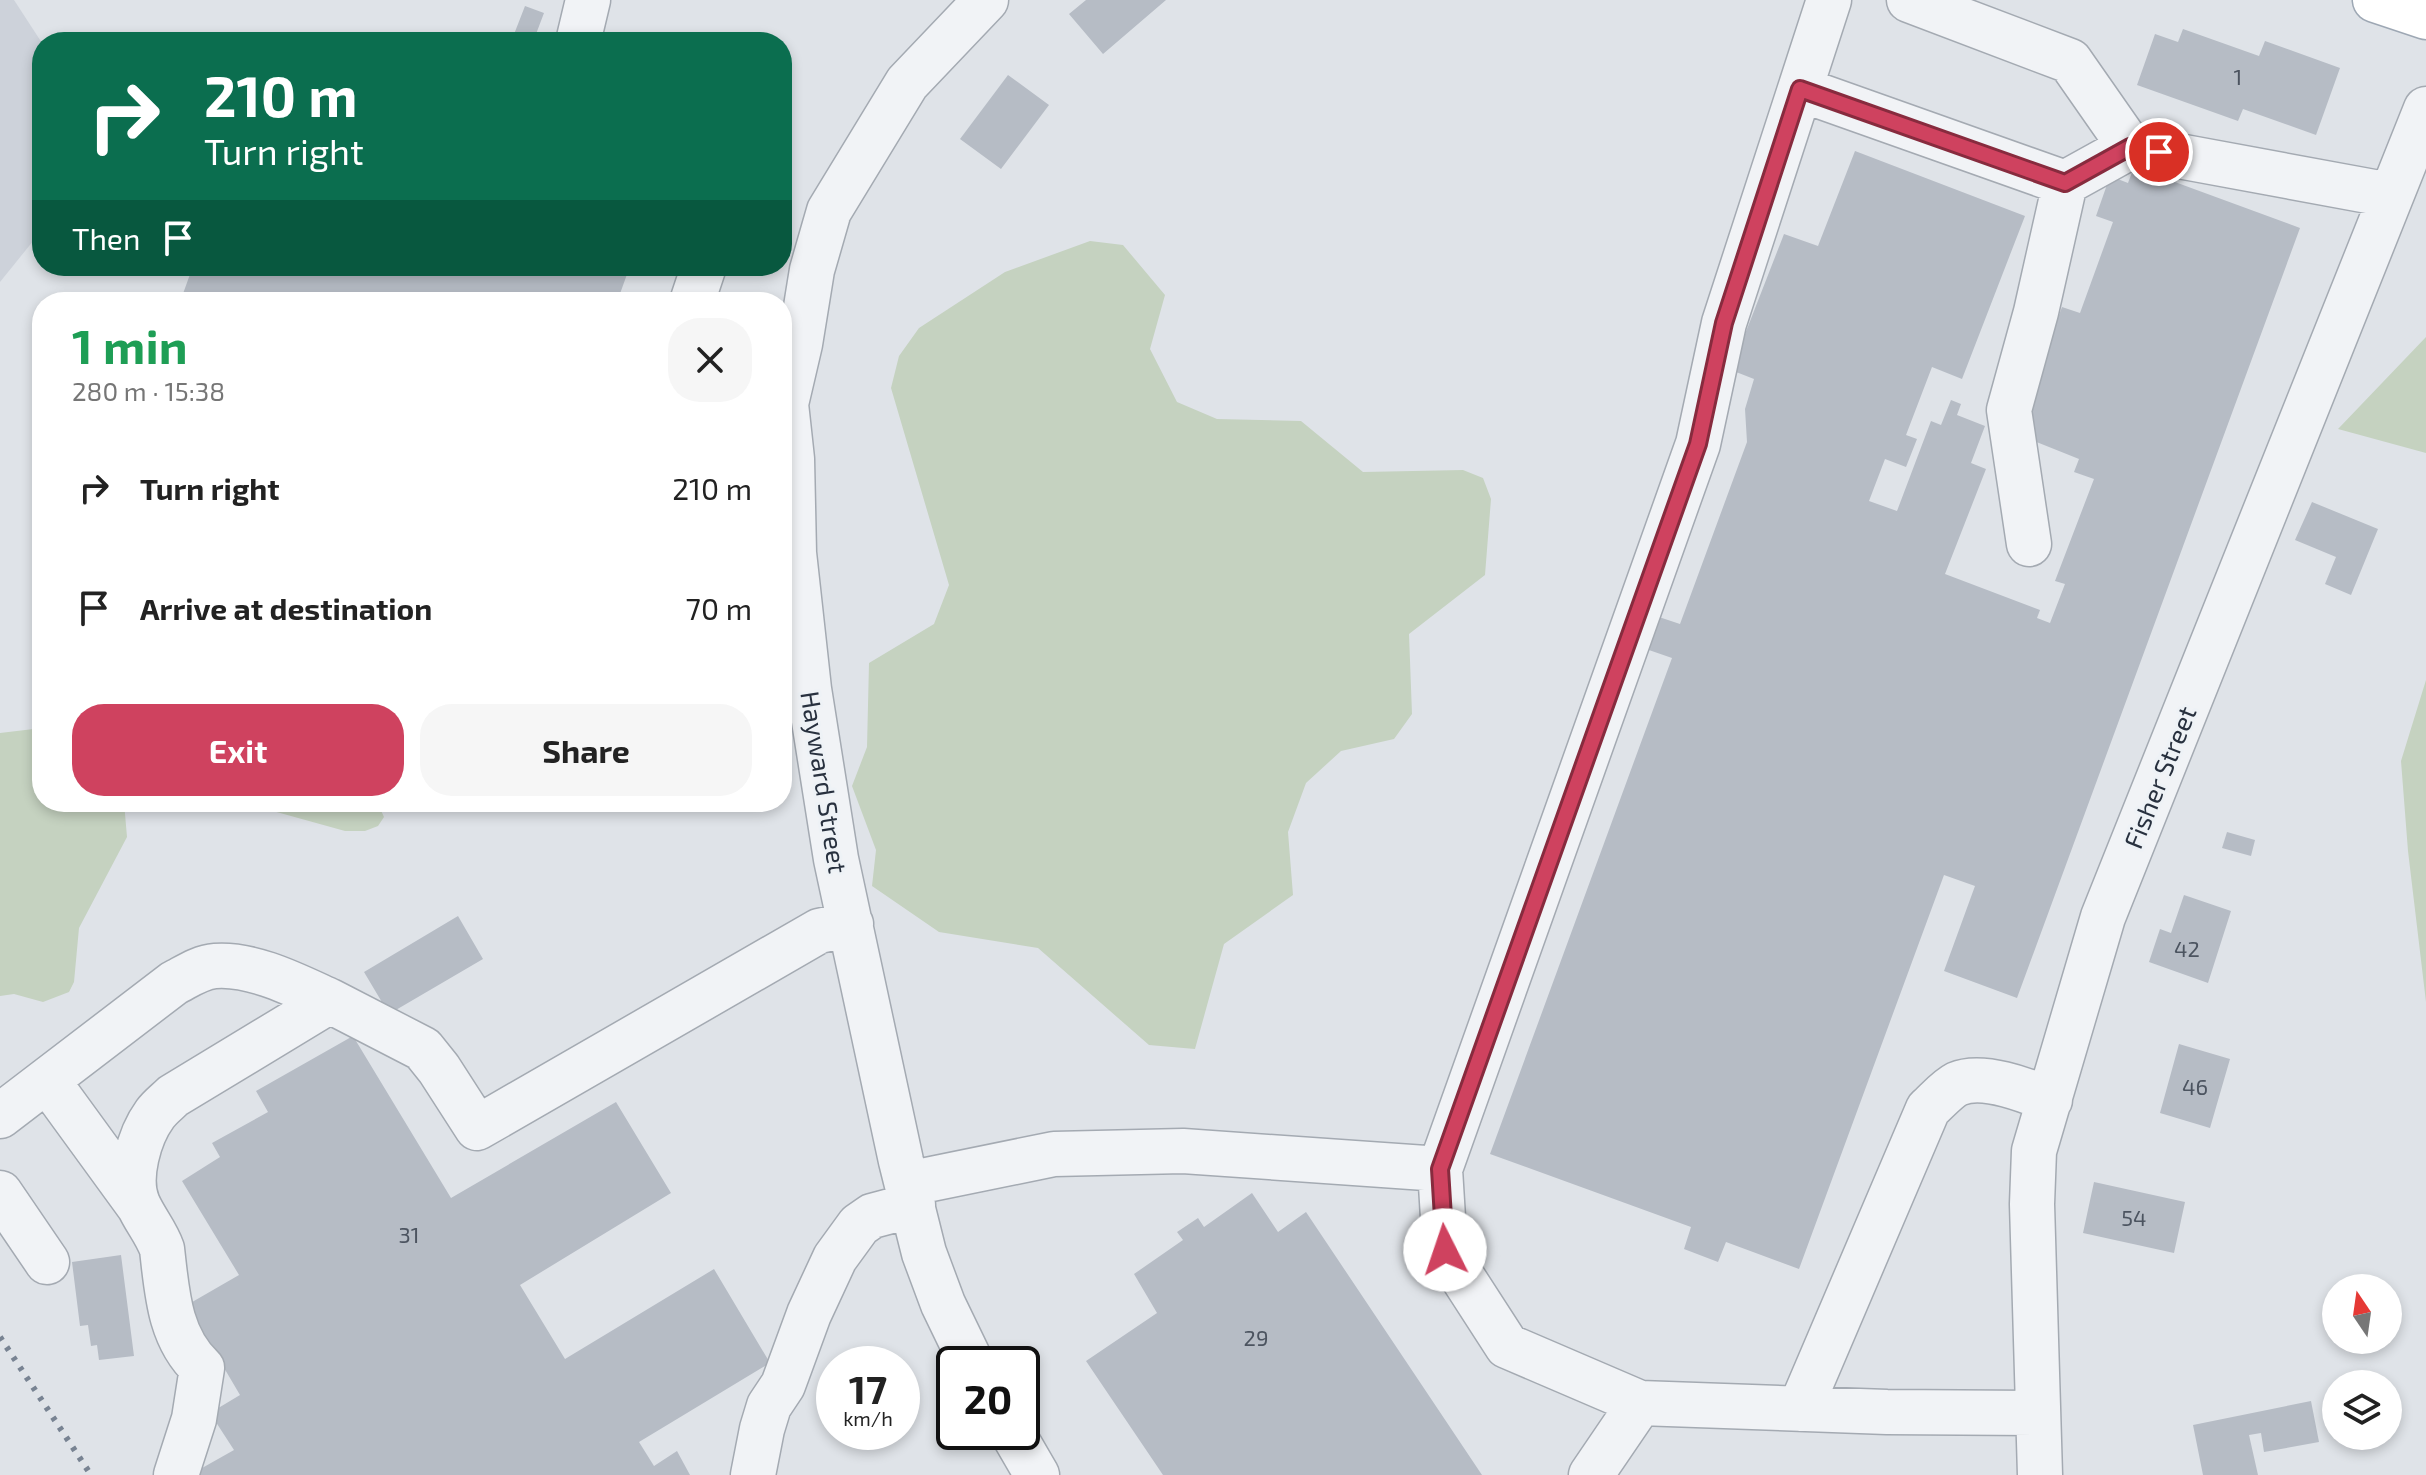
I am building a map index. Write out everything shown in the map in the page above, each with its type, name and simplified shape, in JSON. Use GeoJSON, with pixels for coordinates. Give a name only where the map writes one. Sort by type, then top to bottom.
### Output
{"type":"FeatureCollection","features":[{"type":"Feature","properties":{"kind":"main road"},"geometry":{"type":"LineString","coordinates":[[2375,0],[2426,17]]}},
{"type":"Feature","properties":{"kind":"street"},"geometry":{"type":"LineString","coordinates":[[580,32],[588,0]]}},
{"type":"Feature","properties":{"kind":"street","name":"Hayward Street"},"geometry":{"type":"LineString","coordinates":[[792,378],[812,270],[829,211],[907,83],[986,0]]}},
{"type":"Feature","properties":{"kind":"street"},"geometry":{"type":"LineString","coordinates":[[1829,0],[1724,323],[1698,444],[1440,1169],[1445,1250],[1507,1346],[1640,1403],[1887,1412],[2038,1413]]}},
{"type":"Feature","properties":{"kind":"street"},"geometry":{"type":"LineString","coordinates":[[1909,0],[2070,61],[2130,147]]}},
{"type":"Feature","properties":{"kind":"street"},"geometry":{"type":"LineString","coordinates":[[1800,89],[2065,183]]}},
{"type":"Feature","properties":{"kind":"street","name":"Fisher Street"},"geometry":{"type":"LineString","coordinates":[[2040,1475],[2032,1204],[2034,1151],[2103,917],[2426,109]]}},
{"type":"Feature","properties":{"kind":"street"},"geometry":{"type":"LineString","coordinates":[[2029,544],[2009,410],[2036,312],[2065,183],[2130,147],[2390,195]]}},
{"type":"Feature","properties":{"kind":"street","name":"Hayward Street"},"geometry":{"type":"LineString","coordinates":[[792,542],[809,689],[836,859],[929,1269],[964,1346]]}},
{"type":"Feature","properties":{"kind":"street"},"geometry":{"type":"LineString","coordinates":[[0,1116],[174,983],[214,966],[286,980],[423,1049],[477,1128],[819,931],[851,924]]}},
{"type":"Feature","properties":{"kind":"street"},"geometry":{"type":"LineString","coordinates":[[138,1205],[134,1192],[137,1161],[155,1113],[173,1096],[330,1001]]}},
{"type":"Feature","properties":{"kind":"street"},"geometry":{"type":"LineString","coordinates":[[47,1080],[138,1205],[158,1238],[174,1325],[190,1356],[202,1368],[194,1419],[176,1475]]}},
{"type":"Feature","properties":{"kind":"street"},"geometry":{"type":"LineString","coordinates":[[1800,1409],[1928,1109],[1957,1084],[1985,1080],[2020,1088],[2050,1100]]}},
{"type":"Feature","properties":{"kind":"street"},"geometry":{"type":"LineString","coordinates":[[753,1475],[769,1406],[783,1385],[809,1314],[835,1258],[859,1225],[910,1194],[1054,1154],[1183,1151],[1440,1169]]}},
{"type":"Feature","properties":{"kind":"street"},"geometry":{"type":"LineString","coordinates":[[0,1193],[47,1262]]}},
{"type":"Feature","properties":{"kind":"street"},"geometry":{"type":"LineString","coordinates":[[1591,1475],[1640,1403]]}},
{"type":"Feature","properties":{"kind":"street"},"geometry":{"type":"LineString","coordinates":[[1022,1450],[1037,1475]]}},
{"type":"Feature","properties":{"kind":"shaded area"},"geometry":{"type":"Polygon","coordinates":[[[0,0],[14,0],[35,32],[32,32],[32,242],[0,282],[0,0]]]}},
{"type":"Feature","properties":{"kind":"green space"},"geometry":{"type":"Polygon","coordinates":[[[1090,241],[1123,245],[1165,295],[1150,349],[1177,402],[1217,419],[1301,421],[1363,472],[1463,470],[1483,478],[1491,499],[1485,575],[1409,634],[1412,714],[1394,739],[1341,751],[1306,783],[1288,832],[1293,895],[1224,944],[1195,1049],[1149,1045],[1038,948],[939,932],[872,886],[876,850],[852,786],[867,747],[869,663],[934,624],[949,585],[891,388],[899,356],[919,328],[1005,272],[1090,241]]]}},
{"type":"Feature","properties":{"kind":"green space"},"geometry":{"type":"Polygon","coordinates":[[[2426,337],[2426,453],[2338,429],[2426,337]]]}},
{"type":"Feature","properties":{"kind":"green space"},"geometry":{"type":"Polygon","coordinates":[[[2426,680],[2426,1002],[2401,761],[2426,680]]]}},
{"type":"Feature","properties":{"kind":"green space"},"geometry":{"type":"Polygon","coordinates":[[[32,729],[32,812],[125,812],[127,837],[79,928],[74,982],[69,992],[43,1002],[14,994],[0,996],[0,733],[32,729]]]}},
{"type":"Feature","properties":{"kind":"green space"},"geometry":{"type":"Polygon","coordinates":[[[276,812],[382,812],[384,817],[378,826],[365,831],[345,831],[276,812]]]}},
{"type":"Feature","properties":{"kind":"building"},"geometry":{"type":"Polygon","coordinates":[[[1086,0],[1166,0],[1103,54],[1069,14],[1086,0]]]}},
{"type":"Feature","properties":{"kind":"building"},"geometry":{"type":"Polygon","coordinates":[[[525,6],[544,13],[537,32],[515,32],[525,6]]]}},
{"type":"Feature","properties":{"kind":"building"},"geometry":{"type":"Polygon","coordinates":[[[2183,29],[2259,56],[2265,41],[2340,68],[2316,135],[2243,109],[2238,121],[2137,85],[2155,34],[2178,42],[2183,29]]]}},
{"type":"Feature","properties":{"kind":"building"},"geometry":{"type":"Polygon","coordinates":[[[1008,75],[1049,105],[1001,169],[960,139],[1008,75]]]}},
{"type":"Feature","properties":{"kind":"building"},"geometry":{"type":"Polygon","coordinates":[[[1855,151],[2025,216],[1962,379],[1932,367],[1906,435],[1917,439],[1906,467],[1885,459],[1869,501],[1897,511],[1931,421],[1941,425],[1951,400],[1961,404],[1957,415],[1985,426],[1971,463],[1986,469],[1945,574],[2040,610],[2037,618],[2050,623],[2065,584],[2055,581],[2094,479],[2074,472],[2079,459],[2034,441],[2024,411],[2062,307],[2080,313],[2113,222],[2096,216],[2110,176],[2128,183],[2134,167],[2300,228],[2017,998],[1944,971],[1975,886],[1944,875],[1799,1269],[1726,1242],[1718,1262],[1684,1249],[1691,1227],[1490,1154],[1672,658],[1646,649],[1659,617],[1680,624],[1747,442],[1745,409],[1754,379],[1731,370],[1784,234],[1818,246],[1855,151]]]}},
{"type":"Feature","properties":{"kind":"building"},"geometry":{"type":"Polygon","coordinates":[[[189,276],[626,276],[621,292],[184,292],[189,276]]]}},
{"type":"Feature","properties":{"kind":"building"},"geometry":{"type":"Polygon","coordinates":[[[2312,502],[2378,529],[2351,595],[2325,584],[2336,557],[2295,540],[2312,502]]]}},
{"type":"Feature","properties":{"kind":"building"},"geometry":{"type":"Polygon","coordinates":[[[2227,832],[2255,840],[2251,856],[2222,848],[2227,832]]]}},
{"type":"Feature","properties":{"kind":"building"},"geometry":{"type":"Polygon","coordinates":[[[2184,895],[2231,911],[2208,983],[2149,962],[2160,929],[2171,933],[2184,895]]]}},
{"type":"Feature","properties":{"kind":"building"},"geometry":{"type":"Polygon","coordinates":[[[458,916],[483,959],[389,1014],[364,972],[458,916]]]}},
{"type":"Feature","properties":{"kind":"building"},"geometry":{"type":"Polygon","coordinates":[[[353,1036],[451,1198],[616,1102],[671,1193],[520,1285],[565,1359],[714,1269],[770,1363],[639,1442],[654,1466],[677,1451],[690,1475],[197,1475],[195,1472],[234,1450],[210,1413],[240,1395],[187,1305],[239,1275],[182,1181],[220,1157],[212,1143],[268,1112],[256,1091],[353,1036]]]}},
{"type":"Feature","properties":{"kind":"building"},"geometry":{"type":"Polygon","coordinates":[[[2179,1044],[2230,1059],[2210,1128],[2160,1113],[2179,1044]]]}},
{"type":"Feature","properties":{"kind":"building"},"geometry":{"type":"Polygon","coordinates":[[[2094,1182],[2185,1202],[2174,1253],[2083,1233],[2094,1182]]]}},
{"type":"Feature","properties":{"kind":"building"},"geometry":{"type":"Polygon","coordinates":[[[1252,1193],[1278,1232],[1306,1212],[1482,1475],[1163,1475],[1086,1361],[1157,1313],[1134,1274],[1183,1240],[1177,1232],[1198,1218],[1204,1227],[1252,1193]]]}},
{"type":"Feature","properties":{"kind":"building"},"geometry":{"type":"Polygon","coordinates":[[[121,1255],[134,1356],[99,1360],[97,1345],[91,1346],[88,1325],[80,1326],[72,1262],[121,1255]]]}},
{"type":"Feature","properties":{"kind":"building"},"geometry":{"type":"Polygon","coordinates":[[[2311,1401],[2319,1442],[2264,1452],[2261,1433],[2249,1435],[2258,1475],[2203,1475],[2193,1425],[2311,1401]]]}},
{"type":"Feature","properties":{"kind":"railway"},"geometry":{"type":"LineString","coordinates":[[0,1337],[91,1475]]}},
{"type":"Feature","properties":{"kind":"route"},"geometry":{"type":"LineString","coordinates":[[1445,1250],[1440,1169],[1698,444],[1724,323],[1800,89],[2065,183],[2130,147],[2159,152]]}}]}
